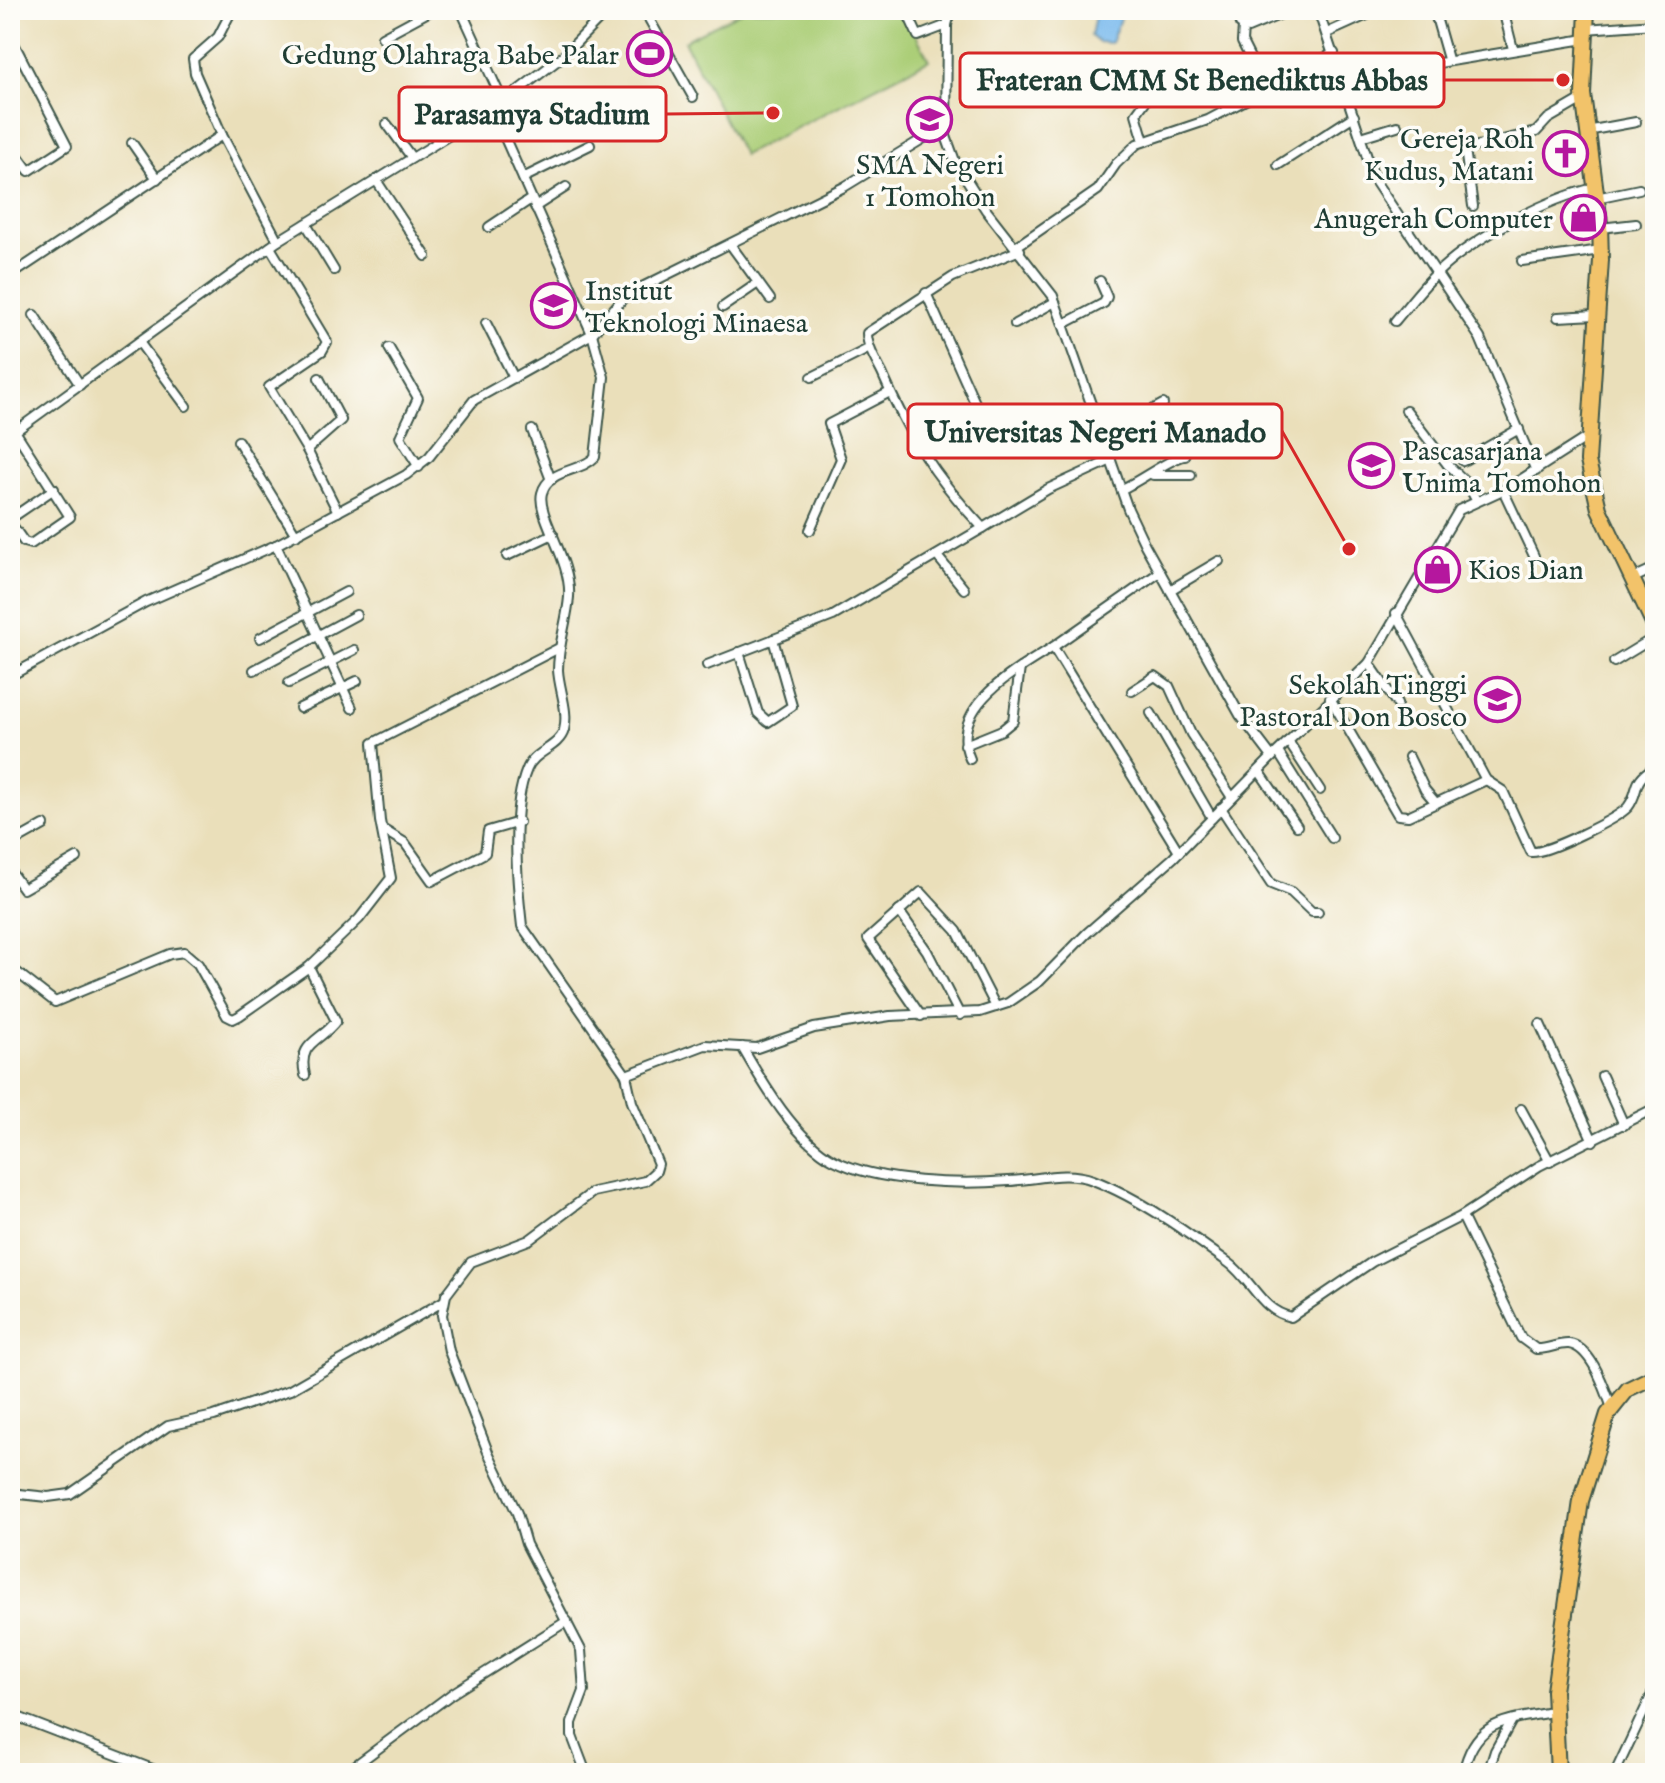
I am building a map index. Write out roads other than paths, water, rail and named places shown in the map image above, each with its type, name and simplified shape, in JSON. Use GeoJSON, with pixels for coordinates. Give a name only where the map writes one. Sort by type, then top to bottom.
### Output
{"type":"FeatureCollection","features":[{"type":"Feature","properties":{"kind":"highway"},"geometry":{"type":"LineString","coordinates":[[1587,10],[1584,98],[1601,250],[1588,461],[1599,509],[1655,627]]}},
{"type":"Feature","properties":{"kind":"highway"},"geometry":{"type":"LineString","coordinates":[[1558,1773],[1552,1712],[1568,1614],[1576,1527],[1612,1408],[1628,1389],[1655,1376]]}},
{"type":"Feature","properties":{"kind":"street"},"geometry":{"type":"LineString","coordinates":[[232,10],[218,37],[193,59],[195,73],[222,135],[278,241]]}},
{"type":"Feature","properties":{"kind":"street"},"geometry":{"type":"LineString","coordinates":[[382,37],[432,10]]}},
{"type":"Feature","properties":{"kind":"street"},"geometry":{"type":"LineString","coordinates":[[461,10],[503,102]]}},
{"type":"Feature","properties":{"kind":"street"},"geometry":{"type":"LineString","coordinates":[[54,489],[10,520],[24,542],[31,544],[68,521],[69,513],[54,489],[13,433],[278,241],[503,102],[562,57],[608,10]]}},
{"type":"Feature","properties":{"kind":"street"},"geometry":{"type":"LineString","coordinates":[[644,10],[693,97]]}},
{"type":"Feature","properties":{"kind":"street"},"geometry":{"type":"LineString","coordinates":[[906,10],[918,36],[947,25]]}},
{"type":"Feature","properties":{"kind":"street"},"geometry":{"type":"LineString","coordinates":[[951,10],[947,25],[946,141],[961,172],[986,210],[1018,248],[1055,302],[1122,489],[1160,572],[1240,715],[1275,754],[1332,838]]}},
{"type":"Feature","properties":{"kind":"street"},"geometry":{"type":"LineString","coordinates":[[1236,10],[1243,27],[1242,42],[1251,60]]}},
{"type":"Feature","properties":{"kind":"street"},"geometry":{"type":"LineString","coordinates":[[1243,27],[1253,27],[1291,10]]}},
{"type":"Feature","properties":{"kind":"street"},"geometry":{"type":"LineString","coordinates":[[1318,10],[1375,181],[1480,338],[1536,471]]}},
{"type":"Feature","properties":{"kind":"street"},"geometry":{"type":"LineString","coordinates":[[1327,33],[1378,10]]}},
{"type":"Feature","properties":{"kind":"street"},"geometry":{"type":"LineString","coordinates":[[1434,10],[1448,59]]}},
{"type":"Feature","properties":{"kind":"street"},"geometry":{"type":"LineString","coordinates":[[1503,10],[1513,49]]}},
{"type":"Feature","properties":{"kind":"street"},"geometry":{"type":"LineString","coordinates":[[1342,79],[1655,24]]}},
{"type":"Feature","properties":{"kind":"street"},"geometry":{"type":"LineString","coordinates":[[10,36],[67,146],[27,171],[10,145]]}},
{"type":"Feature","properties":{"kind":"street"},"geometry":{"type":"LineString","coordinates":[[983,528],[937,479],[890,392],[870,348],[867,333],[953,277],[1018,248],[1098,190],[1126,153],[1144,141],[1208,120],[1334,53]]}},
{"type":"Feature","properties":{"kind":"street"},"geometry":{"type":"LineString","coordinates":[[1473,206],[1465,149],[1536,132],[1548,119],[1584,98]]}},
{"type":"Feature","properties":{"kind":"street"},"geometry":{"type":"LineString","coordinates":[[1144,141],[1136,114],[1147,99]]}},
{"type":"Feature","properties":{"kind":"street"},"geometry":{"type":"LineString","coordinates":[[415,108],[438,142]]}},
{"type":"Feature","properties":{"kind":"street"},"geometry":{"type":"LineString","coordinates":[[492,109],[592,334],[604,377],[597,452],[588,463],[551,480],[541,495],[541,505],[563,554],[570,585],[559,648],[564,729],[554,743],[536,755],[526,771],[519,822],[522,926],[626,1075],[632,1102],[656,1158],[656,1171],[638,1184],[593,1192],[529,1240],[477,1257],[466,1267],[444,1301],[442,1315],[449,1351],[488,1452],[517,1513],[526,1544],[581,1650],[584,1691],[571,1730],[574,1746],[586,1773]]}},
{"type":"Feature","properties":{"kind":"street"},"geometry":{"type":"LineString","coordinates":[[1278,165],[1354,116]]}},
{"type":"Feature","properties":{"kind":"street"},"geometry":{"type":"LineString","coordinates":[[1586,131],[1636,122]]}},
{"type":"Feature","properties":{"kind":"street"},"geometry":{"type":"LineString","coordinates":[[387,124],[412,158]]}},
{"type":"Feature","properties":{"kind":"street"},"geometry":{"type":"LineString","coordinates":[[10,676],[146,602],[296,535],[419,467],[474,400],[592,334],[626,295],[844,187],[947,124]]}},
{"type":"Feature","properties":{"kind":"street"},"geometry":{"type":"LineString","coordinates":[[1361,137],[1397,126]]}},
{"type":"Feature","properties":{"kind":"street"},"geometry":{"type":"LineString","coordinates":[[10,276],[222,135]]}},
{"type":"Feature","properties":{"kind":"street"},"geometry":{"type":"LineString","coordinates":[[132,143],[157,179]]}},
{"type":"Feature","properties":{"kind":"street"},"geometry":{"type":"LineString","coordinates":[[523,178],[590,145]]}},
{"type":"Feature","properties":{"kind":"street"},"geometry":{"type":"LineString","coordinates":[[376,180],[426,256]]}},
{"type":"Feature","properties":{"kind":"street"},"geometry":{"type":"LineString","coordinates":[[489,227],[566,187]]}},
{"type":"Feature","properties":{"kind":"street"},"geometry":{"type":"LineString","coordinates":[[1395,321],[1437,272],[1498,230],[1544,204],[1596,193],[1639,189]]}},
{"type":"Feature","properties":{"kind":"street"},"geometry":{"type":"LineString","coordinates":[[306,224],[334,270]]}},
{"type":"Feature","properties":{"kind":"street"},"geometry":{"type":"LineString","coordinates":[[1600,228],[1636,224]]}},
{"type":"Feature","properties":{"kind":"street"},"geometry":{"type":"LineString","coordinates":[[730,244],[770,299]]}},
{"type":"Feature","properties":{"kind":"street"},"geometry":{"type":"LineString","coordinates":[[270,247],[327,342],[322,351],[269,387],[307,450],[338,512]]}},
{"type":"Feature","properties":{"kind":"street"},"geometry":{"type":"LineString","coordinates":[[1522,261],[1601,250]]}},
{"type":"Feature","properties":{"kind":"street"},"geometry":{"type":"LineString","coordinates":[[1064,324],[1104,303],[1107,297],[1100,281]]}},
{"type":"Feature","properties":{"kind":"street"},"geometry":{"type":"LineString","coordinates":[[723,307],[758,283]]}},
{"type":"Feature","properties":{"kind":"street"},"geometry":{"type":"LineString","coordinates":[[926,293],[980,414]]}},
{"type":"Feature","properties":{"kind":"street"},"geometry":{"type":"LineString","coordinates":[[1015,324],[1055,302]]}},
{"type":"Feature","properties":{"kind":"street"},"geometry":{"type":"LineString","coordinates":[[34,315],[80,385]]}},
{"type":"Feature","properties":{"kind":"street"},"geometry":{"type":"LineString","coordinates":[[1558,317],[1596,315]]}},
{"type":"Feature","properties":{"kind":"street"},"geometry":{"type":"LineString","coordinates":[[486,323],[514,378]]}},
{"type":"Feature","properties":{"kind":"street"},"geometry":{"type":"LineString","coordinates":[[139,342],[186,406]]}},
{"type":"Feature","properties":{"kind":"street"},"geometry":{"type":"LineString","coordinates":[[389,348],[418,398],[400,437],[419,467]]}},
{"type":"Feature","properties":{"kind":"street"},"geometry":{"type":"LineString","coordinates":[[812,377],[870,348]]}},
{"type":"Feature","properties":{"kind":"street"},"geometry":{"type":"LineString","coordinates":[[307,450],[341,420],[319,378]]}},
{"type":"Feature","properties":{"kind":"street"},"geometry":{"type":"LineString","coordinates":[[810,530],[841,459],[829,424],[890,392]]}},
{"type":"Feature","properties":{"kind":"street"},"geometry":{"type":"LineString","coordinates":[[1103,437],[1163,404]]}},
{"type":"Feature","properties":{"kind":"street"},"geometry":{"type":"LineString","coordinates":[[1406,410],[1448,465],[1467,483],[1476,500]]}},
{"type":"Feature","properties":{"kind":"street"},"geometry":{"type":"LineString","coordinates":[[1463,461],[1519,429]]}},
{"type":"Feature","properties":{"kind":"street"},"geometry":{"type":"LineString","coordinates":[[532,430],[551,480]]}},
{"type":"Feature","properties":{"kind":"street"},"geometry":{"type":"LineString","coordinates":[[626,1075],[705,1045],[767,1046],[796,1033],[852,1022],[960,1015],[996,1007],[1040,981],[1087,933],[1179,852],[1231,796],[1369,663],[1455,514],[1476,500],[1503,490],[1536,471],[1590,436]]}},
{"type":"Feature","properties":{"kind":"street"},"geometry":{"type":"LineString","coordinates":[[238,441],[296,535]]}},
{"type":"Feature","properties":{"kind":"street"},"geometry":{"type":"LineString","coordinates":[[1122,489],[1152,475],[1174,457],[1185,456]]}},
{"type":"Feature","properties":{"kind":"street"},"geometry":{"type":"LineString","coordinates":[[707,665],[833,616],[1048,489],[1111,460]]}},
{"type":"Feature","properties":{"kind":"street"},"geometry":{"type":"LineString","coordinates":[[1152,475],[1191,475]]}},
{"type":"Feature","properties":{"kind":"street"},"geometry":{"type":"LineString","coordinates":[[1503,490],[1534,556]]}},
{"type":"Feature","properties":{"kind":"street"},"geometry":{"type":"LineString","coordinates":[[507,556],[553,534]]}},
{"type":"Feature","properties":{"kind":"street"},"geometry":{"type":"LineString","coordinates":[[276,545],[352,708]]}},
{"type":"Feature","properties":{"kind":"street"},"geometry":{"type":"LineString","coordinates":[[937,556],[964,589]]}},
{"type":"Feature","properties":{"kind":"street"},"geometry":{"type":"LineString","coordinates":[[1170,590],[1219,561]]}},
{"type":"Feature","properties":{"kind":"street"},"geometry":{"type":"LineString","coordinates":[[1630,579],[1655,568]]}},
{"type":"Feature","properties":{"kind":"street"},"geometry":{"type":"LineString","coordinates":[[970,759],[965,745],[967,728],[974,712],[999,683],[1160,572]]}},
{"type":"Feature","properties":{"kind":"street"},"geometry":{"type":"LineString","coordinates":[[260,638],[346,592]]}},
{"type":"Feature","properties":{"kind":"street"},"geometry":{"type":"LineString","coordinates":[[1396,613],[1486,780],[1500,786],[1527,848],[1535,853],[1623,811],[1630,802],[1638,778],[1655,767]]}},
{"type":"Feature","properties":{"kind":"street"},"geometry":{"type":"LineString","coordinates":[[254,670],[356,615]]}},
{"type":"Feature","properties":{"kind":"street"},"geometry":{"type":"LineString","coordinates":[[1614,662],[1655,637]]}},
{"type":"Feature","properties":{"kind":"street"},"geometry":{"type":"LineString","coordinates":[[739,652],[758,713],[768,722],[775,720],[792,706],[773,639]]}},
{"type":"Feature","properties":{"kind":"street"},"geometry":{"type":"LineString","coordinates":[[1053,647],[1179,852]]}},
{"type":"Feature","properties":{"kind":"street"},"geometry":{"type":"LineString","coordinates":[[10,967],[55,1002],[170,954],[184,952],[198,964],[227,1016],[233,1019],[309,967],[359,919],[391,878],[382,829],[373,743],[559,648]]}},
{"type":"Feature","properties":{"kind":"street"},"geometry":{"type":"LineString","coordinates":[[289,683],[354,650]]}},
{"type":"Feature","properties":{"kind":"street"},"geometry":{"type":"LineString","coordinates":[[1369,663],[1397,704]]}},
{"type":"Feature","properties":{"kind":"street"},"geometry":{"type":"LineString","coordinates":[[965,745],[1002,730],[1013,721],[1020,668]]}},
{"type":"Feature","properties":{"kind":"street"},"geometry":{"type":"LineString","coordinates":[[1132,691],[1155,676],[1169,686],[1191,734],[1231,796]]}},
{"type":"Feature","properties":{"kind":"street"},"geometry":{"type":"LineString","coordinates":[[300,708],[357,681]]}},
{"type":"Feature","properties":{"kind":"street"},"geometry":{"type":"LineString","coordinates":[[1330,698],[1398,815],[1408,816],[1486,780]]}},
{"type":"Feature","properties":{"kind":"street"},"geometry":{"type":"LineString","coordinates":[[1151,713],[1212,818]]}},
{"type":"Feature","properties":{"kind":"street"},"geometry":{"type":"LineString","coordinates":[[1288,741],[1320,790]]}},
{"type":"Feature","properties":{"kind":"street"},"geometry":{"type":"LineString","coordinates":[[1409,757],[1425,790],[1436,803]]}},
{"type":"Feature","properties":{"kind":"street"},"geometry":{"type":"LineString","coordinates":[[1259,771],[1297,826]]}},
{"type":"Feature","properties":{"kind":"street"},"geometry":{"type":"LineString","coordinates":[[1221,808],[1271,884],[1291,892],[1312,912],[1318,912]]}},
{"type":"Feature","properties":{"kind":"street"},"geometry":{"type":"LineString","coordinates":[[382,829],[405,843],[432,881],[485,853],[488,831],[519,822]]}},
{"type":"Feature","properties":{"kind":"street"},"geometry":{"type":"LineString","coordinates":[[10,844],[44,825]]}},
{"type":"Feature","properties":{"kind":"street"},"geometry":{"type":"LineString","coordinates":[[10,871],[23,889],[77,858]]}},
{"type":"Feature","properties":{"kind":"street"},"geometry":{"type":"LineString","coordinates":[[921,1016],[868,939],[921,892],[957,931],[996,1007]]}},
{"type":"Feature","properties":{"kind":"street"},"geometry":{"type":"LineString","coordinates":[[899,911],[927,951],[960,1015]]}},
{"type":"Feature","properties":{"kind":"street"},"geometry":{"type":"LineString","coordinates":[[305,1075],[302,1062],[307,1048],[336,1021],[309,967]]}},
{"type":"Feature","properties":{"kind":"street"},"geometry":{"type":"LineString","coordinates":[[1540,1024],[1593,1141]]}},
{"type":"Feature","properties":{"kind":"street"},"geometry":{"type":"LineString","coordinates":[[742,1047],[773,1098],[832,1159],[856,1169],[932,1181],[979,1183],[1072,1175],[1093,1180],[1138,1204],[1232,1265],[1276,1315],[1291,1317],[1372,1262],[1462,1216],[1550,1162],[1655,1108]]}},
{"type":"Feature","properties":{"kind":"street"},"geometry":{"type":"LineString","coordinates":[[1602,1076],[1624,1125]]}},
{"type":"Feature","properties":{"kind":"street"},"geometry":{"type":"LineString","coordinates":[[1521,1109],[1550,1162]]}},
{"type":"Feature","properties":{"kind":"street"},"geometry":{"type":"LineString","coordinates":[[1462,1216],[1521,1338],[1536,1349],[1569,1344],[1580,1349],[1599,1377],[1612,1408]]}},
{"type":"Feature","properties":{"kind":"street"},"geometry":{"type":"LineString","coordinates":[[10,1493],[48,1497],[70,1494],[168,1426],[214,1416],[290,1390],[444,1301]]}},
{"type":"Feature","properties":{"kind":"street"},"geometry":{"type":"LineString","coordinates":[[345,1773],[453,1693],[567,1621]]}},
{"type":"Feature","properties":{"kind":"street"},"geometry":{"type":"LineString","coordinates":[[1615,1773],[1650,1710],[1655,1688]]}},
{"type":"Feature","properties":{"kind":"street"},"geometry":{"type":"LineString","coordinates":[[1463,1773],[1477,1736],[1491,1726],[1552,1712]]}},
{"type":"Feature","properties":{"kind":"street"},"geometry":{"type":"LineString","coordinates":[[10,1714],[163,1773]]}},
{"type":"Feature","properties":{"kind":"street"},"geometry":{"type":"LineString","coordinates":[[1488,1773],[1495,1751],[1512,1720]]}},
{"type":"Feature","properties":{"kind":"water"},"geometry":{"type":"Polygon","coordinates":[[[1096,10],[1123,10],[1111,43],[1098,42],[1091,36],[1096,10]]]}},
{"type":"Feature","properties":{"kind":"place","name":"Gedung Olahraga Babe Palar"},"geometry":{"type":"Point","coordinates":[650,54]}},
{"type":"Feature","properties":{"kind":"place","name":"Frateran CMM St Benediktus Abbas"},"geometry":{"type":"Point","coordinates":[1563,80]}},
{"type":"Feature","properties":{"kind":"place","name":"Parasamya Stadium"},"geometry":{"type":"Point","coordinates":[773,113]}},
{"type":"Feature","properties":{"kind":"place","name":"SMA Negeri 1 Tomohon"},"geometry":{"type":"Point","coordinates":[930,119]}},
{"type":"Feature","properties":{"kind":"place","name":"Gereja Roh Kudus, Matani"},"geometry":{"type":"Point","coordinates":[1565,154]}},
{"type":"Feature","properties":{"kind":"place","name":"Anugerah Computer"},"geometry":{"type":"Point","coordinates":[1584,218]}},
{"type":"Feature","properties":{"kind":"place","name":"Institut Teknologi Minaesa"},"geometry":{"type":"Point","coordinates":[554,306]}},
{"type":"Feature","properties":{"kind":"place","name":"Pascasarjana Unima Tomohon"},"geometry":{"type":"Point","coordinates":[1371,466]}},
{"type":"Feature","properties":{"kind":"place","name":"Universitas Negeri Manado"},"geometry":{"type":"Point","coordinates":[1349,549]}},
{"type":"Feature","properties":{"kind":"place","name":"Kios Dian"},"geometry":{"type":"Point","coordinates":[1437,569]}},
{"type":"Feature","properties":{"kind":"place","name":"Sekolah Tinggi Pastoral Don Bosco"},"geometry":{"type":"Point","coordinates":[1498,700]}}]}
